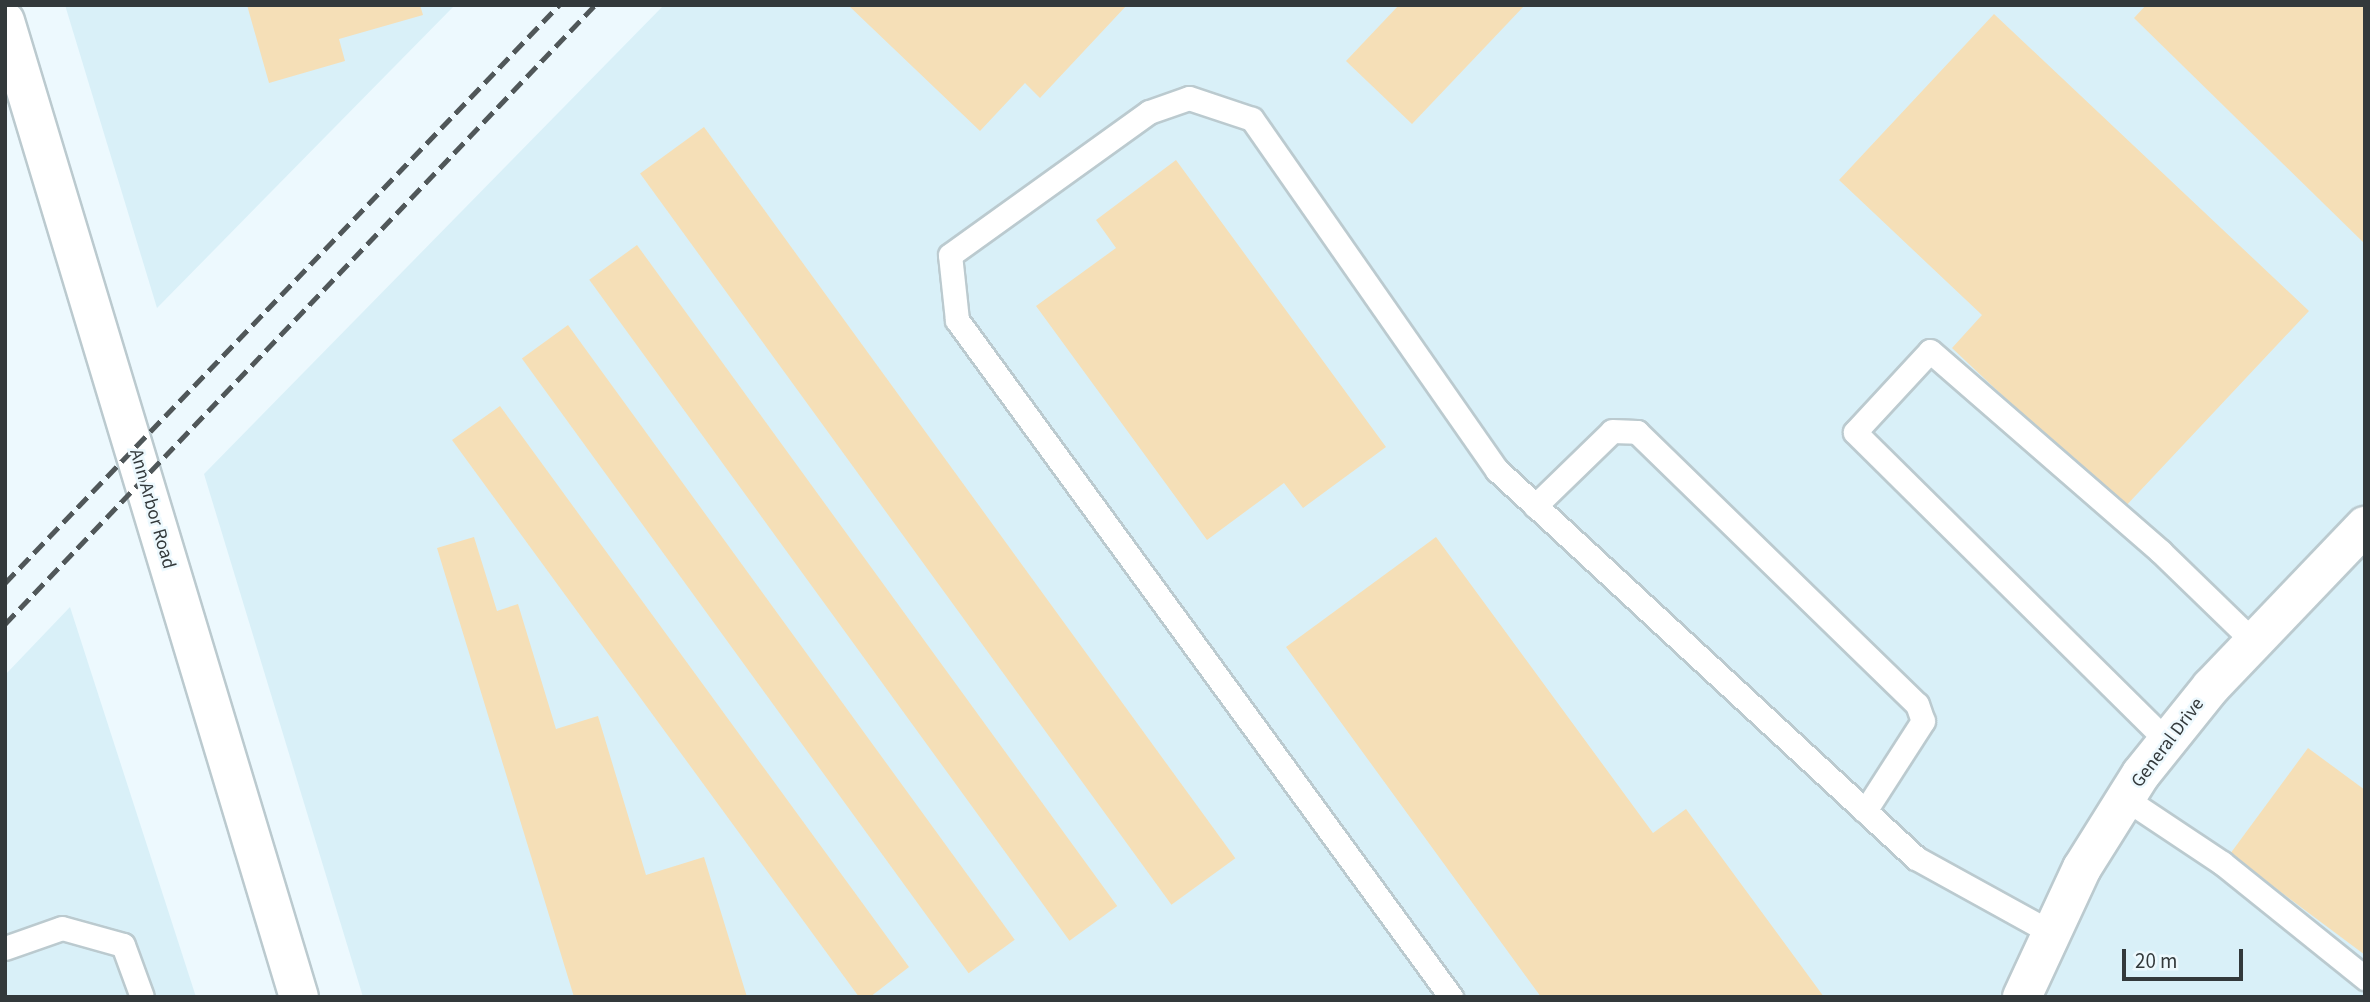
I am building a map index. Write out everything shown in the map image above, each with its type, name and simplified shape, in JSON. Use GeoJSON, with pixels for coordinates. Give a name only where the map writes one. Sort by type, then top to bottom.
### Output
{"type":"FeatureCollection","features":[{"type":"Feature","properties":{"kind":"main road","name":"Ann Arbor Road"},"geometry":{"type":"LineString","coordinates":[[5,21],[299,997]]}},
{"type":"Feature","properties":{"kind":"main road","name":"General Drive"},"geometry":{"type":"LineString","coordinates":[[2022,997],[2050,932],[2126,799],[2167,741],[2254,642],[2365,526]]}},
{"type":"Feature","properties":{"kind":"lane"},"geometry":{"type":"LineString","coordinates":[[1451,997],[957,320],[950,255],[1149,112],[1189,98],[1252,119],[1497,470],[1916,858],[2050,932]]}},
{"type":"Feature","properties":{"kind":"lane"},"geometry":{"type":"LineString","coordinates":[[2167,741],[1855,432],[1930,351],[2161,552],[2254,642]]}},
{"type":"Feature","properties":{"kind":"lane"},"geometry":{"type":"LineString","coordinates":[[1535,506],[1612,431],[1637,432],[1917,704],[1923,721],[1865,811]]}},
{"type":"Feature","properties":{"kind":"lane"},"geometry":{"type":"LineString","coordinates":[[2126,799],[2222,863],[2365,978]]}},
{"type":"Feature","properties":{"kind":"lane"},"geometry":{"type":"LineString","coordinates":[[5,948],[62,928],[124,945],[142,997]]}},
{"type":"Feature","properties":{"kind":"shaded area"},"geometry":{"type":"Polygon","coordinates":[[[65,5],[455,5],[157,308],[65,5]]]}},
{"type":"Feature","properties":{"kind":"shaded area"},"geometry":{"type":"Polygon","coordinates":[[[664,5],[2365,5],[2365,997],[363,997],[204,474],[664,5]]]}},
{"type":"Feature","properties":{"kind":"shaded area"},"geometry":{"type":"Polygon","coordinates":[[[70,607],[196,997],[5,997],[5,675],[70,607]]]}},
{"type":"Feature","properties":{"kind":"building"},"geometry":{"type":"Polygon","coordinates":[[[247,5],[420,5],[423,15],[339,39],[345,61],[269,83],[247,5]]]}},
{"type":"Feature","properties":{"kind":"building"},"geometry":{"type":"Polygon","coordinates":[[[848,5],[1127,5],[1040,98],[1025,83],[980,131],[848,5]]]}},
{"type":"Feature","properties":{"kind":"building"},"geometry":{"type":"Polygon","coordinates":[[[1399,5],[1525,5],[1412,124],[1346,61],[1399,5]]]}},
{"type":"Feature","properties":{"kind":"building"},"geometry":{"type":"Polygon","coordinates":[[[2146,5],[2365,5],[2365,244],[2134,18],[2146,5]]]}},
{"type":"Feature","properties":{"kind":"building"},"geometry":{"type":"Polygon","coordinates":[[[1994,14],[2309,311],[2123,509],[1952,348],[1982,315],[1839,180],[1994,14]]]}},
{"type":"Feature","properties":{"kind":"building"},"geometry":{"type":"Polygon","coordinates":[[[704,127],[1235,858],[1171,905],[640,173],[704,127]]]}},
{"type":"Feature","properties":{"kind":"building"},"geometry":{"type":"Polygon","coordinates":[[[1176,160],[1386,447],[1303,508],[1284,483],[1207,540],[1036,306],[1116,248],[1096,220],[1176,160]]]}},
{"type":"Feature","properties":{"kind":"building"},"geometry":{"type":"Polygon","coordinates":[[[637,245],[1117,906],[1069,941],[589,280],[637,245]]]}},
{"type":"Feature","properties":{"kind":"building"},"geometry":{"type":"Polygon","coordinates":[[[568,325],[1015,940],[969,973],[522,359],[568,325]]]}},
{"type":"Feature","properties":{"kind":"building"},"geometry":{"type":"Polygon","coordinates":[[[500,406],[909,967],[870,997],[859,997],[452,440],[500,406]]]}},
{"type":"Feature","properties":{"kind":"building"},"geometry":{"type":"Polygon","coordinates":[[[474,537],[497,611],[518,604],[556,729],[598,716],[646,875],[704,857],[747,997],[574,997],[437,548],[474,537]]]}},
{"type":"Feature","properties":{"kind":"building"},"geometry":{"type":"Polygon","coordinates":[[[1436,537],[1653,833],[1686,809],[1824,997],[1541,997],[1286,647],[1436,537]]]}},
{"type":"Feature","properties":{"kind":"building"},"geometry":{"type":"Polygon","coordinates":[[[2308,748],[2365,790],[2365,955],[2230,854],[2308,748]]]}},
{"type":"Feature","properties":{"kind":"railway"},"geometry":{"type":"LineString","coordinates":[[5,583],[559,5]]}},
{"type":"Feature","properties":{"kind":"railway"},"geometry":{"type":"LineString","coordinates":[[5,624],[595,5]]}}]}
